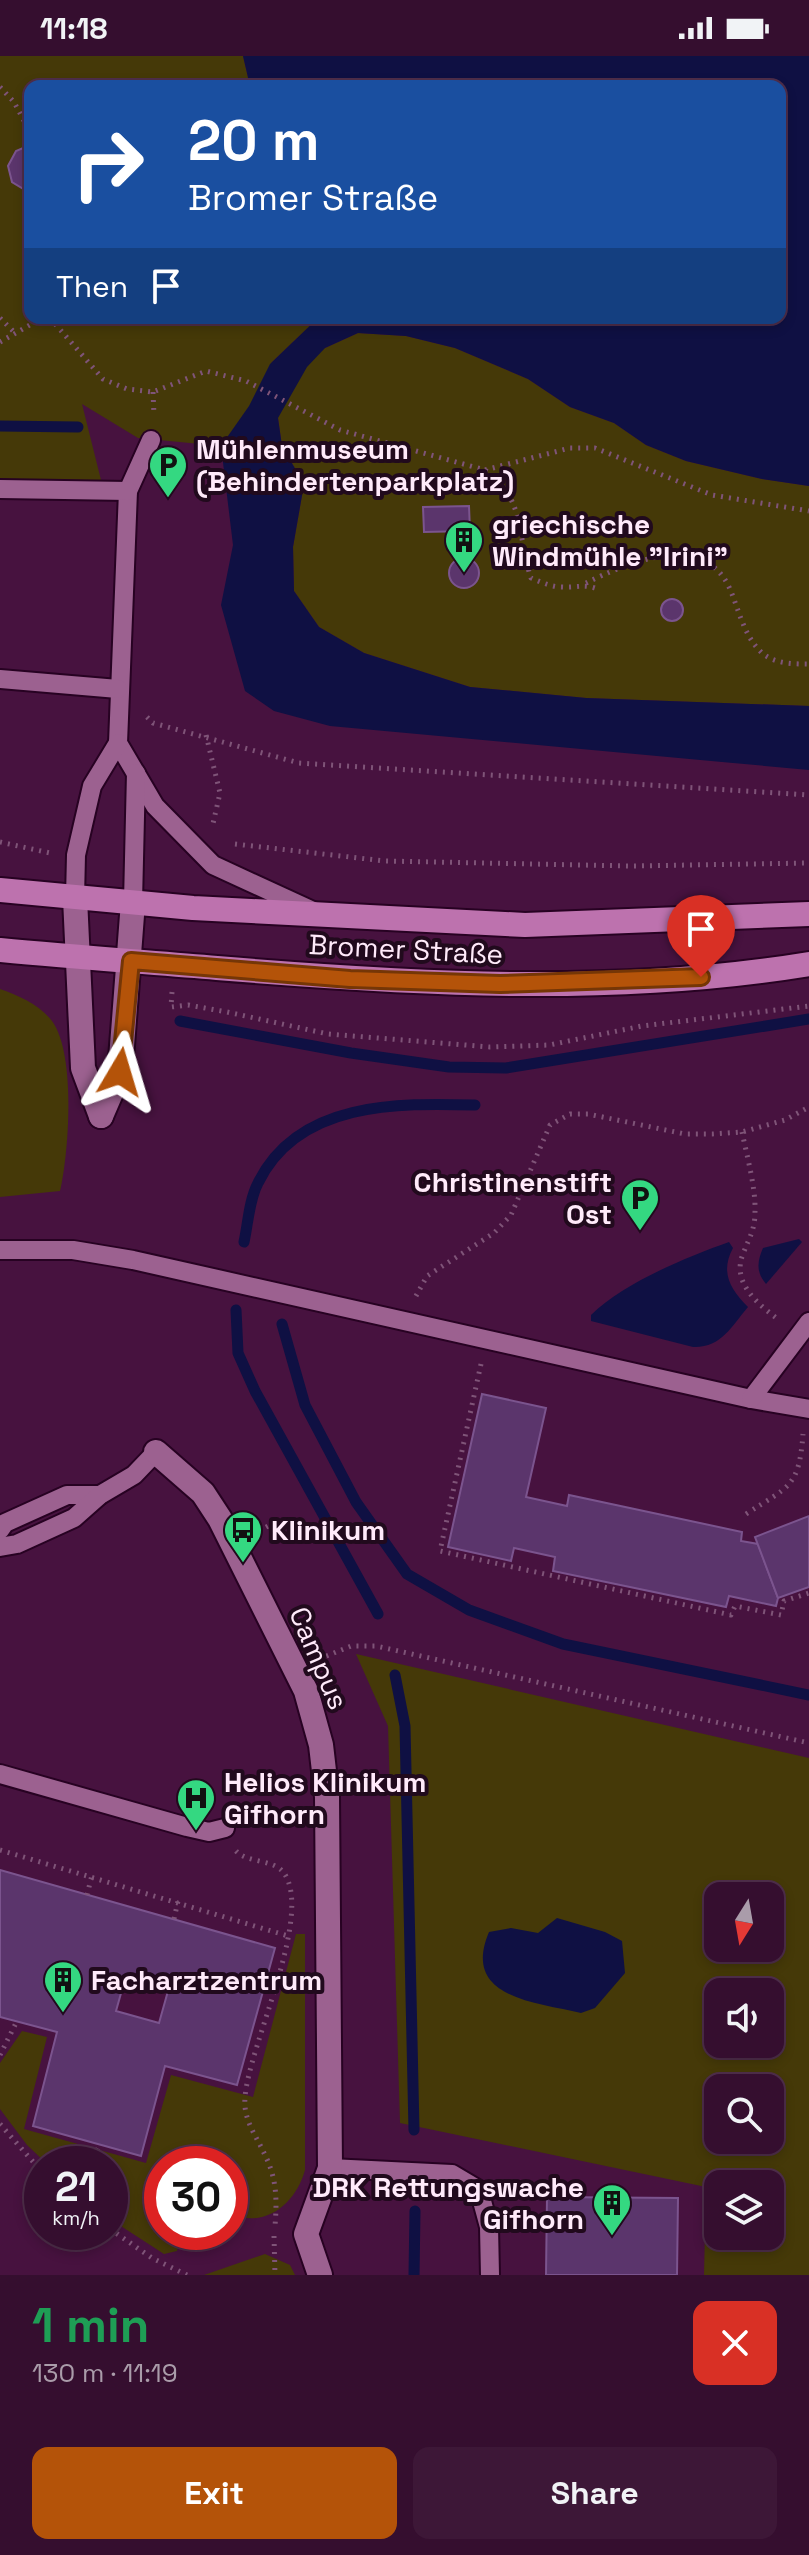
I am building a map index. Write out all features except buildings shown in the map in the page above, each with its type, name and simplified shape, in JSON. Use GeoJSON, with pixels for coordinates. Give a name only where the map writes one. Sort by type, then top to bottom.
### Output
{"type":"FeatureCollection","features":[{"type":"Feature","properties":{"kind":"main road","name":"Bromer Straße"},"geometry":{"type":"LineString","coordinates":[[0,890],[324,916],[525,925],[809,914]]}},
{"type":"Feature","properties":{"kind":"main road","name":"Bromer Straße"},"geometry":{"type":"LineString","coordinates":[[0,950],[350,979],[500,984],[644,981],[759,972],[809,964]]}},
{"type":"Feature","properties":{"kind":"street"},"geometry":{"type":"LineString","coordinates":[[75,898],[83,1068],[101,1116],[120,1072],[131,961],[133,902]]}},
{"type":"Feature","properties":{"kind":"street","name":"Campus"},"geometry":{"type":"LineString","coordinates":[[156,1452],[209,1502],[295,1668],[321,1745],[327,1797],[330,2168],[306,2234],[320,2275]]}},
{"type":"Feature","properties":{"kind":"lane"},"geometry":{"type":"LineString","coordinates":[[151,440],[146,457],[128,491],[118,743],[163,815],[213,865],[324,916]]}},
{"type":"Feature","properties":{"kind":"lane"},"geometry":{"type":"LineString","coordinates":[[0,489],[128,491]]}},
{"type":"Feature","properties":{"kind":"lane"},"geometry":{"type":"LineString","coordinates":[[0,679],[118,689]]}},
{"type":"Feature","properties":{"kind":"lane"},"geometry":{"type":"LineString","coordinates":[[75,898],[76,855],[92,786],[118,743]]}},
{"type":"Feature","properties":{"kind":"lane"},"geometry":{"type":"LineString","coordinates":[[133,902],[136,773]]}},
{"type":"Feature","properties":{"kind":"lane"},"geometry":{"type":"LineString","coordinates":[[0,1250],[96,1254],[751,1399],[809,1409]]}},
{"type":"Feature","properties":{"kind":"lane"},"geometry":{"type":"LineString","coordinates":[[751,1399],[804,1328]]}},
{"type":"Feature","properties":{"kind":"lane","name":"Campus"},"geometry":{"type":"LineString","coordinates":[[0,1547],[17,1544],[74,1518],[100,1495],[134,1475],[156,1452]]}},
{"type":"Feature","properties":{"kind":"lane"},"geometry":{"type":"LineString","coordinates":[[0,1530],[5,1523],[67,1495],[100,1495]]}},
{"type":"Feature","properties":{"kind":"lane"},"geometry":{"type":"LineString","coordinates":[[0,1774],[187,1827],[209,1832],[225,1828]]}},
{"type":"Feature","properties":{"kind":"lane"},"geometry":{"type":"LineString","coordinates":[[330,2168],[452,2174],[479,2190],[489,2227],[490,2275]]}},
{"type":"Feature","properties":{"kind":"path"},"geometry":{"type":"LineString","coordinates":[[0,87],[14,102],[24,121]]}},
{"type":"Feature","properties":{"kind":"path"},"geometry":{"type":"LineString","coordinates":[[0,318],[15,333]]}},
{"type":"Feature","properties":{"kind":"path"},"geometry":{"type":"LineString","coordinates":[[0,342],[31,324]]}},
{"type":"Feature","properties":{"kind":"path"},"geometry":{"type":"LineString","coordinates":[[55,324],[103,379],[127,389],[153,392],[206,371],[246,381],[340,430],[485,470],[504,484],[518,512],[531,578],[566,588],[636,562],[668,555],[703,560],[727,582],[745,629],[762,653],[775,661],[809,664]]}},
{"type":"Feature","properties":{"kind":"path"},"geometry":{"type":"LineString","coordinates":[[485,470],[570,448],[595,448],[712,495],[809,511]]}},
{"type":"Feature","properties":{"kind":"path"},"geometry":{"type":"LineString","coordinates":[[586,583],[600,590]]}},
{"type":"Feature","properties":{"kind":"path"},"geometry":{"type":"LineString","coordinates":[[118,689],[153,723],[206,735],[299,763],[809,795]]}},
{"type":"Feature","properties":{"kind":"path"},"geometry":{"type":"LineString","coordinates":[[206,735],[220,793],[216,820],[207,835]]}},
{"type":"Feature","properties":{"kind":"path"},"geometry":{"type":"LineString","coordinates":[[221,840],[305,854],[385,861],[631,866],[809,863]]}},
{"type":"Feature","properties":{"kind":"path"},"geometry":{"type":"LineString","coordinates":[[0,842],[45,853],[76,855]]}},
{"type":"Feature","properties":{"kind":"path"},"geometry":{"type":"LineString","coordinates":[[171,1007],[188,1005],[328,1034],[490,1047],[549,1045],[642,1026],[809,1006]]}},
{"type":"Feature","properties":{"kind":"path"},"geometry":{"type":"LineString","coordinates":[[403,1320],[427,1276],[484,1240],[511,1215],[550,1125],[570,1114],[588,1114],[685,1134],[742,1132],[785,1120],[809,1107]]}},
{"type":"Feature","properties":{"kind":"path"},"geometry":{"type":"LineString","coordinates":[[742,1132],[755,1205],[755,1231],[741,1258],[742,1279],[754,1301],[804,1328]]}},
{"type":"Feature","properties":{"kind":"path"},"geometry":{"type":"LineString","coordinates":[[481,1360],[440,1551],[731,1615],[735,1606],[781,1615],[784,1601],[809,1593]]}},
{"type":"Feature","properties":{"kind":"path"},"geometry":{"type":"LineString","coordinates":[[746,1514],[787,1486],[800,1470],[803,1433]]}},
{"type":"Feature","properties":{"kind":"path"},"geometry":{"type":"LineString","coordinates":[[295,1668],[351,1646],[376,1646],[809,1743]]}},
{"type":"Feature","properties":{"kind":"path"},"geometry":{"type":"LineString","coordinates":[[225,1828],[237,1855],[282,1870],[290,1885],[288,1936],[245,2099],[250,2128],[266,2156],[278,2194],[275,2275]]}},
{"type":"Feature","properties":{"kind":"path"},"geometry":{"type":"LineString","coordinates":[[0,1850],[288,1936]]}},
{"type":"Feature","properties":{"kind":"path"},"geometry":{"type":"LineString","coordinates":[[87,1895],[92,1875]]}},
{"type":"Feature","properties":{"kind":"path"},"geometry":{"type":"LineString","coordinates":[[174,1919],[178,1901]]}},
{"type":"Feature","properties":{"kind":"path"},"geometry":{"type":"LineString","coordinates":[[0,2055],[17,2021]]}},
{"type":"Feature","properties":{"kind":"path"},"geometry":{"type":"LineString","coordinates":[[0,2124],[24,2151]]}},
{"type":"Feature","properties":{"kind":"path"},"geometry":{"type":"LineString","coordinates":[[128,2241],[152,2258],[187,2275]]}},
{"type":"Feature","properties":{"kind":"shaded area"},"geometry":{"type":"Polygon","coordinates":[[[0,56],[243,56],[249,80],[24,80],[24,324],[312,324],[271,363],[325,348],[358,333],[406,336],[455,348],[528,379],[570,407],[614,423],[646,445],[686,461],[762,479],[809,486],[809,706],[586,698],[470,687],[364,653],[319,627],[294,591],[293,547],[304,484],[282,446],[278,418],[250,406],[221,446],[138,438],[82,404],[101,480],[0,482],[0,56]]]}},
{"type":"Feature","properties":{"kind":"shaded area"},"geometry":{"type":"Polygon","coordinates":[[[243,56],[809,56],[809,486],[762,479],[686,461],[646,445],[614,423],[570,407],[528,379],[455,348],[406,336],[358,333],[325,348],[307,367],[278,418],[282,446],[304,484],[293,547],[294,591],[319,627],[364,653],[470,687],[586,698],[809,706],[809,770],[330,726],[274,711],[245,691],[221,605],[233,545],[221,446],[249,406],[270,364],[312,324],[786,324],[786,80],[249,80],[243,56]]]}},
{"type":"Feature","properties":{"kind":"shaded area"},"geometry":{"type":"Polygon","coordinates":[[[0,989],[35,1005],[52,1021],[60,1036],[67,1079],[68,1129],[60,1191],[0,1197],[0,989]]]}},
{"type":"Feature","properties":{"kind":"shaded area"},"geometry":{"type":"Polygon","coordinates":[[[799,1239],[802,1242],[766,1284],[758,1267],[763,1248],[799,1239]]]}},
{"type":"Feature","properties":{"kind":"shaded area"},"geometry":{"type":"Polygon","coordinates":[[[729,1242],[733,1248],[727,1265],[729,1280],[748,1307],[718,1340],[693,1347],[591,1321],[591,1315],[620,1292],[675,1263],[729,1242]]]}},
{"type":"Feature","properties":{"kind":"shaded area"},"geometry":{"type":"Polygon","coordinates":[[[356,1654],[809,1758],[809,2275],[704,2275],[705,2250],[784,2250],[784,2170],[704,2170],[704,2187],[400,2123],[388,1726],[356,1654]]]}},
{"type":"Feature","properties":{"kind":"shaded area"},"geometry":{"type":"Polygon","coordinates":[[[557,1918],[605,1932],[622,1941],[625,1973],[595,2008],[581,2013],[507,1993],[494,1984],[485,1971],[483,1954],[489,1932],[511,1928],[538,1933],[557,1918]]]}},
{"type":"Feature","properties":{"kind":"shaded area"},"geometry":{"type":"Polygon","coordinates":[[[296,1934],[305,1934],[305,2170],[295,2193],[278,2210],[248,2218],[248,2146],[151,2146],[171,2075],[253,2097],[296,1934]]]}},
{"type":"Feature","properties":{"kind":"shaded area"},"geometry":{"type":"Polygon","coordinates":[[[22,2031],[47,2037],[24,2129],[85,2146],[28,2146],[0,2109],[0,2063],[22,2031]]]}},
{"type":"Feature","properties":{"kind":"shaded area"},"geometry":{"type":"Polygon","coordinates":[[[128,2158],[144,2162],[144,2241],[128,2231],[128,2158]]]}},
{"type":"Feature","properties":{"kind":"shaded area"},"geometry":{"type":"Polygon","coordinates":[[[158,2250],[177,2250],[177,2251],[164,2254],[158,2250]]]}},
{"type":"Feature","properties":{"kind":"shaded area"},"geometry":{"type":"Polygon","coordinates":[[[265,2254],[290,2265],[295,2275],[204,2275],[265,2254]]]}},
{"type":"Feature","properties":{"kind":"waterway"},"geometry":{"type":"LineString","coordinates":[[0,426],[78,427]]}},
{"type":"Feature","properties":{"kind":"waterway"},"geometry":{"type":"LineString","coordinates":[[180,1021],[351,1053],[449,1067],[506,1068],[809,1019]]}},
{"type":"Feature","properties":{"kind":"waterway"},"geometry":{"type":"LineString","coordinates":[[244,1242],[258,1183],[276,1156],[298,1136],[324,1122],[353,1112],[414,1105],[475,1105]]}},
{"type":"Feature","properties":{"kind":"waterway"},"geometry":{"type":"LineString","coordinates":[[236,1310],[238,1353],[255,1391],[378,1614]]}},
{"type":"Feature","properties":{"kind":"waterway"},"geometry":{"type":"LineString","coordinates":[[282,1324],[305,1405],[356,1502],[407,1574],[469,1610],[563,1644],[809,1695]]}},
{"type":"Feature","properties":{"kind":"waterway"},"geometry":{"type":"LineString","coordinates":[[395,1675],[405,1726],[414,2130]]}},
{"type":"Feature","properties":{"kind":"waterway"},"geometry":{"type":"LineString","coordinates":[[414,2275],[415,2211]]}},
{"type":"Feature","properties":{"kind":"place","name":"Mühlenmuseum (Behindertenparkplatz)"},"geometry":{"type":"Point","coordinates":[168,499]}},
{"type":"Feature","properties":{"kind":"place","name":"griechische Windmühle \"Irini\""},"geometry":{"type":"Point","coordinates":[464,574]}},
{"type":"Feature","properties":{"kind":"place","name":"Christinenstift Ost"},"geometry":{"type":"Point","coordinates":[640,1232]}},
{"type":"Feature","properties":{"kind":"place","name":"Klinikum"},"geometry":{"type":"Point","coordinates":[243,1564]}},
{"type":"Feature","properties":{"kind":"place","name":"Helios Klinikum Gifhorn"},"geometry":{"type":"Point","coordinates":[196,1832]}},
{"type":"Feature","properties":{"kind":"place","name":"Facharztzentrum"},"geometry":{"type":"Point","coordinates":[63,2014]}},
{"type":"Feature","properties":{"kind":"place","name":"DRK Rettungswache Gifhorn"},"geometry":{"type":"Point","coordinates":[612,2237]}},
{"type":"Feature","properties":{"kind":"route"},"geometry":{"type":"LineString","coordinates":[[120,1072],[131,961],[350,979],[500,984],[701,977]]}}]}
